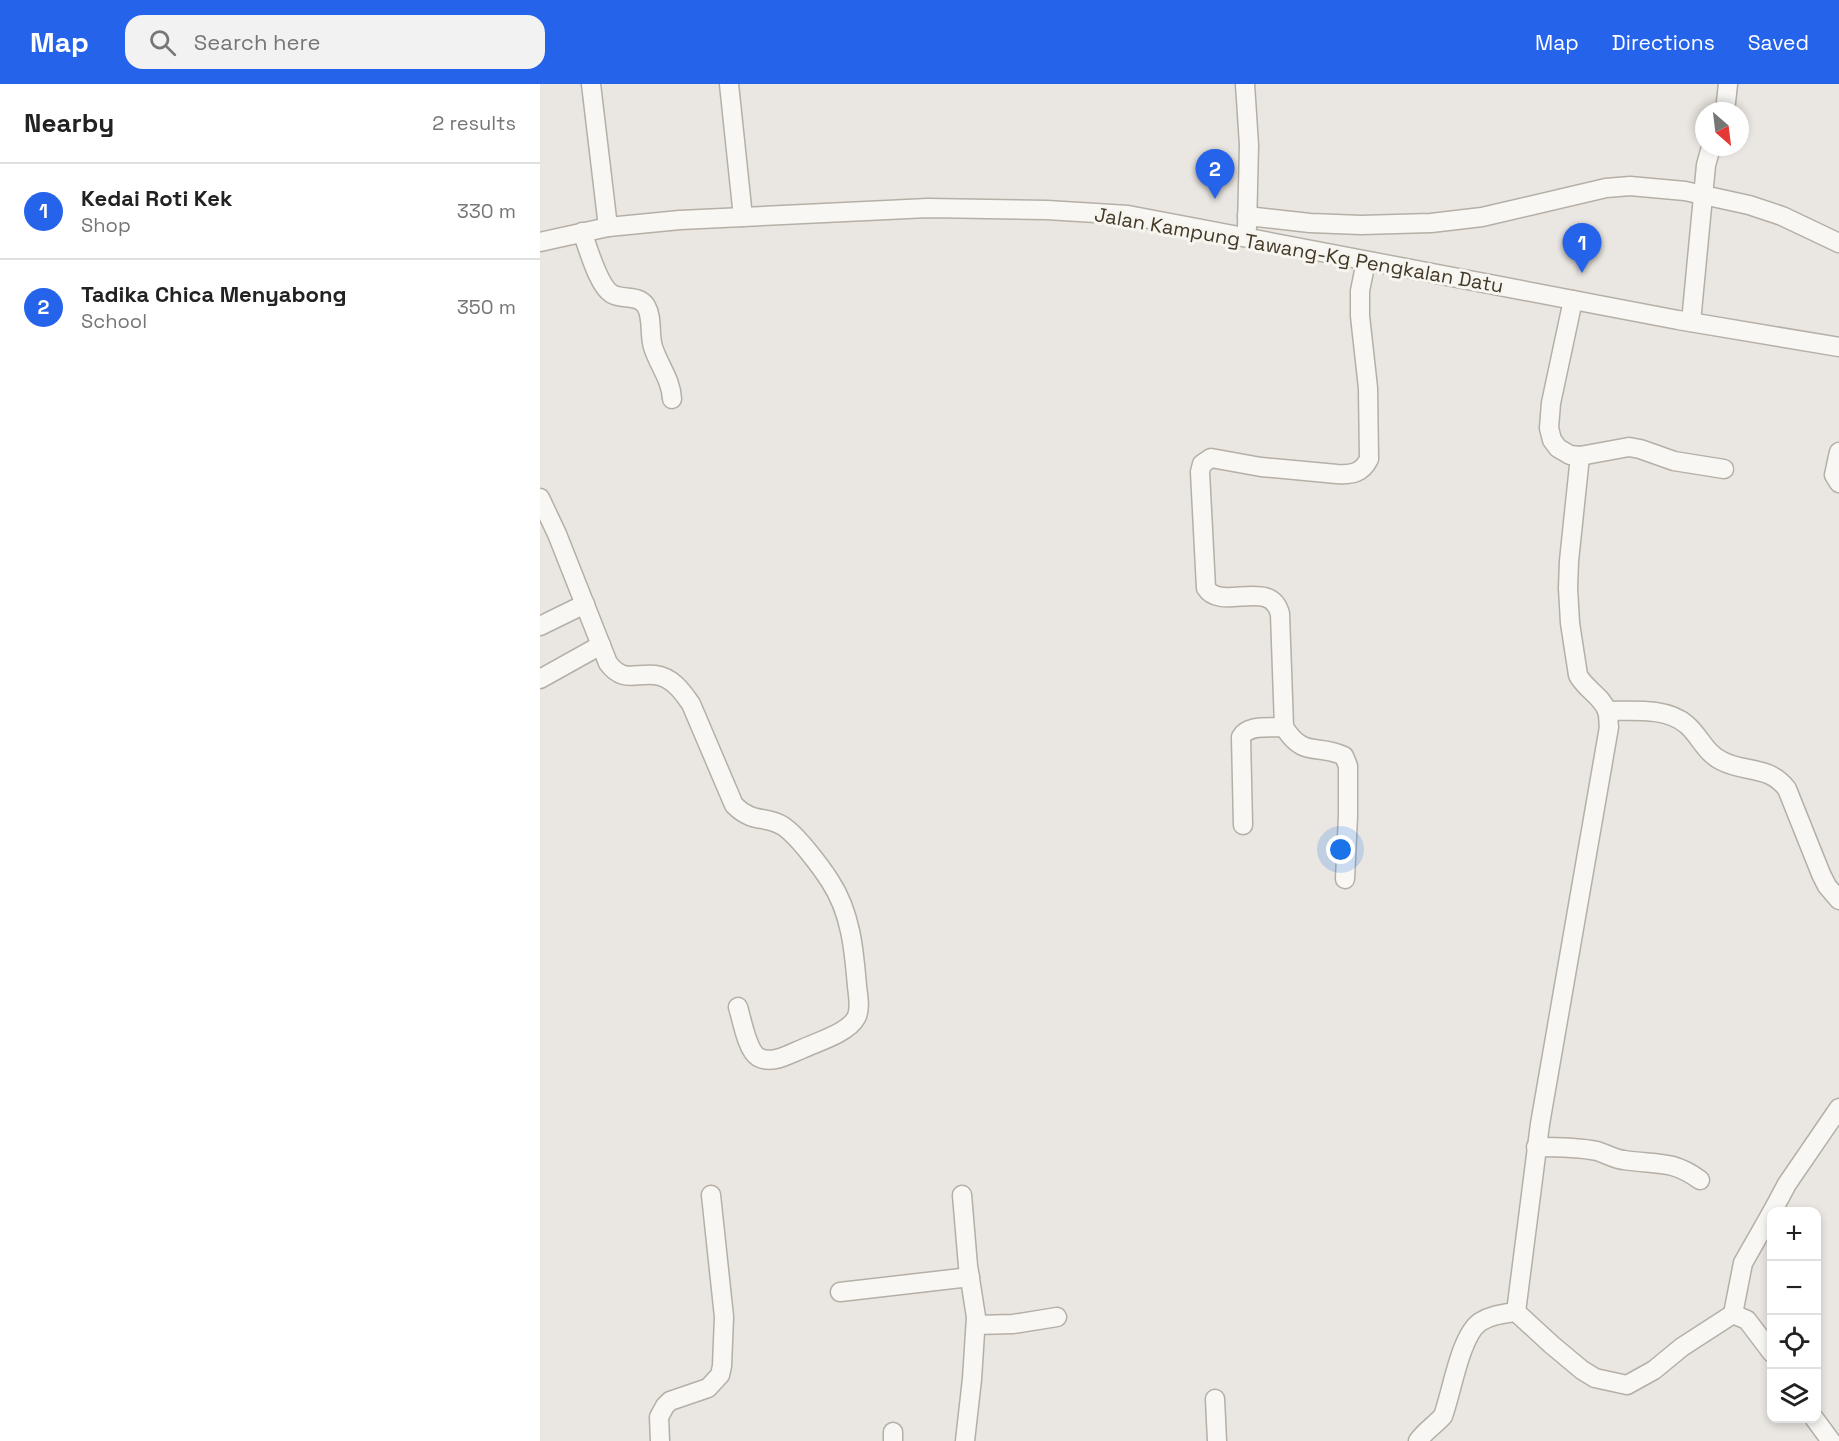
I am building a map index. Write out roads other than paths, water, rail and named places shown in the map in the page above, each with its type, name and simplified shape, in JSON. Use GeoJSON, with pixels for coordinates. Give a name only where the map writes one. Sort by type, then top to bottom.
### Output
{"type":"FeatureCollection","features":[{"type":"Feature","properties":{"kind":"street"},"geometry":{"type":"LineString","coordinates":[[598,84],[591,84],[608,227]]}},
{"type":"Feature","properties":{"kind":"street"},"geometry":{"type":"LineString","coordinates":[[729,84],[743,217]]}},
{"type":"Feature","properties":{"kind":"street"},"geometry":{"type":"LineString","coordinates":[[1245,84],[1249,145],[1247,239]]}},
{"type":"Feature","properties":{"kind":"street"},"geometry":{"type":"LineString","coordinates":[[1726,102],[1728,84]]}},
{"type":"Feature","properties":{"kind":"street"},"geometry":{"type":"LineString","coordinates":[[1691,322],[1708,156]]}},
{"type":"Feature","properties":{"kind":"street"},"geometry":{"type":"LineString","coordinates":[[1247,216],[1310,223],[1405,225],[1482,217],[1606,188],[1630,186],[1685,191],[1760,209],[1839,243]]}},
{"type":"Feature","properties":{"kind":"street","name":"Jalan Kampung Tawang-Kg Pengkalan Datu"},"geometry":{"type":"LineString","coordinates":[[540,242],[608,227],[680,220],[928,208],[1047,210],[1128,215],[1691,322],[1839,347]]}},
{"type":"Feature","properties":{"kind":"street"},"geometry":{"type":"LineString","coordinates":[[582,232],[604,287],[613,295],[636,298],[645,304],[650,315],[653,346],[668,377],[672,399]]}},
{"type":"Feature","properties":{"kind":"street"},"geometry":{"type":"LineString","coordinates":[[1345,879],[1348,766],[1344,756],[1334,751],[1312,750],[1298,744],[1284,727],[1279,608],[1276,603],[1267,597],[1218,596],[1206,588],[1200,472],[1202,464],[1211,458],[1261,467],[1349,475],[1365,467],[1369,459],[1368,388],[1360,316],[1360,291],[1366,261]]}},
{"type":"Feature","properties":{"kind":"street"},"geometry":{"type":"LineString","coordinates":[[1573,300],[1551,403],[1549,428],[1552,440],[1558,448],[1570,455],[1580,456],[1629,447],[1674,461],[1724,469]]}},
{"type":"Feature","properties":{"kind":"street"},"geometry":{"type":"LineString","coordinates":[[1839,452],[1834,475],[1839,483]]}},
{"type":"Feature","properties":{"kind":"street"},"geometry":{"type":"LineString","coordinates":[[1516,1312],[1536,1147],[1609,727],[1607,711],[1596,694],[1581,682],[1578,675],[1570,623],[1569,561],[1580,456]]}},
{"type":"Feature","properties":{"kind":"street"},"geometry":{"type":"LineString","coordinates":[[540,498],[548,536],[585,604],[608,663],[615,672],[624,676],[657,675],[672,681],[682,691],[691,705],[734,805],[743,814],[782,826],[790,833],[832,883],[843,908],[851,930],[859,1007],[857,1017],[851,1024],[830,1037],[769,1060],[753,1053],[738,1007]]}},
{"type":"Feature","properties":{"kind":"street"},"geometry":{"type":"LineString","coordinates":[[540,626],[585,604]]}},
{"type":"Feature","properties":{"kind":"street"},"geometry":{"type":"LineString","coordinates":[[540,679],[601,645]]}},
{"type":"Feature","properties":{"kind":"street"},"geometry":{"type":"LineString","coordinates":[[1607,711],[1656,712],[1680,720],[1688,725],[1707,751],[1719,760],[1731,765],[1760,770],[1782,782],[1787,789],[1821,874],[1827,886],[1839,900]]}},
{"type":"Feature","properties":{"kind":"street"},"geometry":{"type":"LineString","coordinates":[[1243,825],[1240,737],[1251,728],[1284,727]]}},
{"type":"Feature","properties":{"kind":"street"},"geometry":{"type":"LineString","coordinates":[[1775,1207],[1787,1184],[1839,1108]]}},
{"type":"Feature","properties":{"kind":"street"},"geometry":{"type":"LineString","coordinates":[[1536,1147],[1588,1150],[1624,1161],[1662,1163],[1687,1170],[1700,1180]]}},
{"type":"Feature","properties":{"kind":"street"},"geometry":{"type":"LineString","coordinates":[[660,1441],[659,1417],[665,1406],[677,1398],[708,1388],[720,1375],[722,1366],[724,1317],[711,1195]]}},
{"type":"Feature","properties":{"kind":"street"},"geometry":{"type":"LineString","coordinates":[[962,1195],[976,1325],[965,1441]]}},
{"type":"Feature","properties":{"kind":"street"},"geometry":{"type":"LineString","coordinates":[[1516,1312],[1582,1370],[1595,1378],[1627,1385],[1654,1370],[1682,1347],[1733,1314],[1743,1263],[1767,1221]]}},
{"type":"Feature","properties":{"kind":"street"},"geometry":{"type":"LineString","coordinates":[[840,1292],[970,1277]]}},
{"type":"Feature","properties":{"kind":"street"},"geometry":{"type":"LineString","coordinates":[[1418,1441],[1443,1416],[1469,1334],[1477,1324],[1487,1318],[1516,1312]]}},
{"type":"Feature","properties":{"kind":"street"},"geometry":{"type":"LineString","coordinates":[[1733,1314],[1747,1320],[1767,1346]]}},
{"type":"Feature","properties":{"kind":"street"},"geometry":{"type":"LineString","coordinates":[[976,1325],[1013,1324],[1057,1317]]}},
{"type":"Feature","properties":{"kind":"street"},"geometry":{"type":"LineString","coordinates":[[1215,1399],[1217,1441]]}},
{"type":"Feature","properties":{"kind":"street"},"geometry":{"type":"LineString","coordinates":[[1817,1423],[1831,1441]]}},
{"type":"Feature","properties":{"kind":"place","name":"Tadika Chica Menyabong"},"geometry":{"type":"Point","coordinates":[1215,199]}},
{"type":"Feature","properties":{"kind":"place","name":"Kedai Roti Kek"},"geometry":{"type":"Point","coordinates":[1582,273]}}]}
